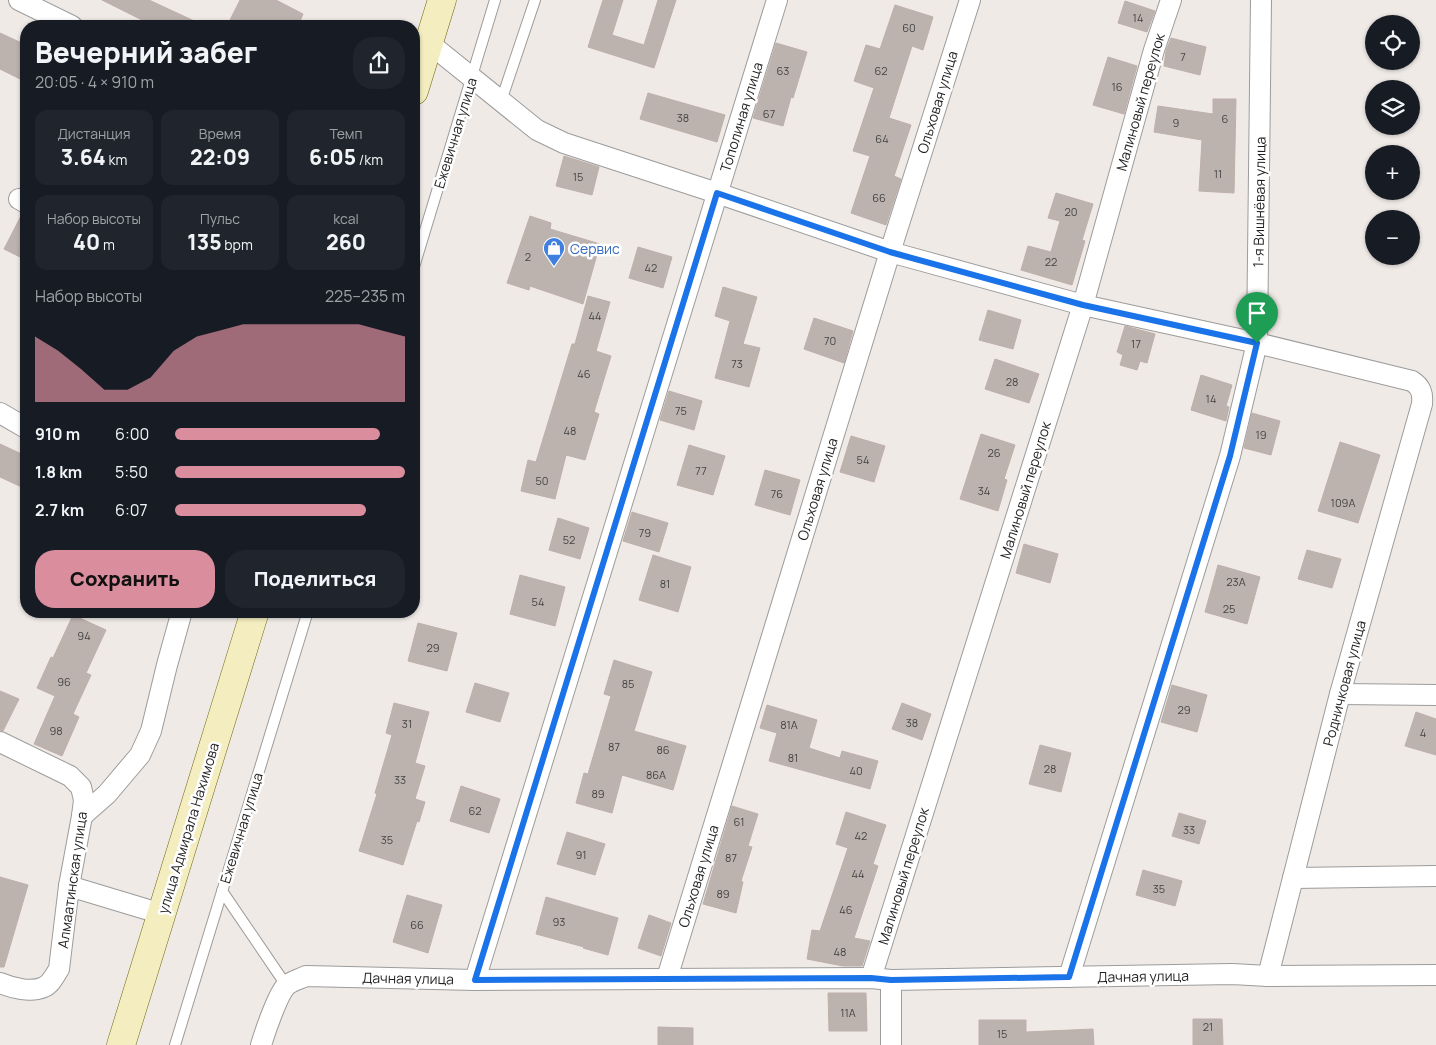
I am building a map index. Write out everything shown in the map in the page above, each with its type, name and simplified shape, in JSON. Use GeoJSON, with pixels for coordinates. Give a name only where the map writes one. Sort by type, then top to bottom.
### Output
{"type":"FeatureCollection","features":[{"type":"Feature","properties":{"kind":"main road"},"geometry":{"type":"LineString","coordinates":[[420,72],[442,0]]}},
{"type":"Feature","properties":{"kind":"main road","name":"улица Адмирала Нахимова"},"geometry":{"type":"LineString","coordinates":[[122,1045],[253,618]]}},
{"type":"Feature","properties":{"kind":"street"},"geometry":{"type":"LineString","coordinates":[[19,0],[60,20]]}},
{"type":"Feature","properties":{"kind":"street","name":"Тополиная улица"},"geometry":{"type":"LineString","coordinates":[[475,980],[778,0]]}},
{"type":"Feature","properties":{"kind":"street","name":"Ольховая улица"},"geometry":{"type":"LineString","coordinates":[[666,978],[890,252],[970,0]]}},
{"type":"Feature","properties":{"kind":"street","name":"Малиновый переулок"},"geometry":{"type":"LineString","coordinates":[[871,978],[1083,305],[1154,50],[1171,0]]}},
{"type":"Feature","properties":{"kind":"street","name":"1-я Вишнёвая улица"},"geometry":{"type":"LineString","coordinates":[[1069,977],[1230,456],[1257,343],[1261,0]]}},
{"type":"Feature","properties":{"kind":"street"},"geometry":{"type":"LineString","coordinates":[[429,43],[537,130],[564,144],[717,193],[890,252],[1083,305],[1257,343]]}},
{"type":"Feature","properties":{"kind":"street","name":"Родничковая улица"},"geometry":{"type":"LineString","coordinates":[[1257,343],[1412,382],[1418,385],[1422,391],[1422,404],[1340,694],[1268,976]]}},
{"type":"Feature","properties":{"kind":"street"},"geometry":{"type":"LineString","coordinates":[[0,414],[20,425]]}},
{"type":"Feature","properties":{"kind":"street"},"geometry":{"type":"LineString","coordinates":[[82,816],[107,794],[140,755],[151,731],[180,618]]}},
{"type":"Feature","properties":{"kind":"street"},"geometry":{"type":"LineString","coordinates":[[1340,694],[1436,695]]}},
{"type":"Feature","properties":{"kind":"street","name":"Алмаатинская улица"},"geometry":{"type":"LineString","coordinates":[[0,742],[70,776],[81,787],[84,800],[69,886],[59,969],[43,987],[35,989],[24,989],[0,983]]}},
{"type":"Feature","properties":{"kind":"street"},"geometry":{"type":"LineString","coordinates":[[1293,878],[1436,876]]}},
{"type":"Feature","properties":{"kind":"street"},"geometry":{"type":"LineString","coordinates":[[69,886],[162,914]]}},
{"type":"Feature","properties":{"kind":"street","name":"Дачная улица"},"geometry":{"type":"LineString","coordinates":[[286,985],[306,976],[475,980],[666,978],[871,978],[891,980],[1232,974],[1268,976],[1436,975]]}},
{"type":"Feature","properties":{"kind":"street"},"geometry":{"type":"LineString","coordinates":[[891,980],[891,1045]]}},
{"type":"Feature","properties":{"kind":"street"},"geometry":{"type":"LineString","coordinates":[[261,1045],[271,1017],[286,985]]}},
{"type":"Feature","properties":{"kind":"lane","name":"Ежевичная улица"},"geometry":{"type":"LineString","coordinates":[[420,237],[472,78],[495,0]]}},
{"type":"Feature","properties":{"kind":"lane"},"geometry":{"type":"LineString","coordinates":[[501,101],[535,0]]}},
{"type":"Feature","properties":{"kind":"lane","name":"Ежевичная улица"},"geometry":{"type":"LineString","coordinates":[[175,1045],[306,618]]}},
{"type":"Feature","properties":{"kind":"lane"},"geometry":{"type":"LineString","coordinates":[[222,891],[286,985]]}},
{"type":"Feature","properties":{"kind":"building"},"geometry":{"type":"Polygon","coordinates":[[[102,0],[149,0],[192,20],[142,20],[102,0]]]}},
{"type":"Feature","properties":{"kind":"building"},"geometry":{"type":"Polygon","coordinates":[[[240,0],[276,0],[303,14],[300,20],[230,20],[240,0]]]}},
{"type":"Feature","properties":{"kind":"building"},"geometry":{"type":"Polygon","coordinates":[[[603,0],[623,0],[612,35],[644,45],[658,0],[676,0],[654,68],[588,47],[603,0]]]}},
{"type":"Feature","properties":{"kind":"building"},"geometry":{"type":"Polygon","coordinates":[[[1125,1],[1155,11],[1147,32],[1118,23],[1125,1]]]}},
{"type":"Feature","properties":{"kind":"building"},"geometry":{"type":"Polygon","coordinates":[[[895,5],[933,17],[923,50],[912,46],[889,118],[911,125],[894,176],[901,179],[886,225],[851,213],[870,156],[853,151],[874,88],[854,81],[866,45],[880,49],[895,5]]]}},
{"type":"Feature","properties":{"kind":"building"},"geometry":{"type":"Polygon","coordinates":[[[0,33],[20,42],[20,79],[0,69],[0,33]]]}},
{"type":"Feature","properties":{"kind":"building"},"geometry":{"type":"Polygon","coordinates":[[[1171,38],[1206,47],[1200,75],[1164,66],[1166,51],[1171,38]]]}},
{"type":"Feature","properties":{"kind":"building"},"geometry":{"type":"Polygon","coordinates":[[[776,43],[807,52],[783,126],[753,118],[776,43]]]}},
{"type":"Feature","properties":{"kind":"building"},"geometry":{"type":"Polygon","coordinates":[[[1108,57],[1137,66],[1124,114],[1093,105],[1108,57]]]}},
{"type":"Feature","properties":{"kind":"building"},"geometry":{"type":"Polygon","coordinates":[[[648,93],[725,115],[717,142],[640,119],[648,93]]]}},
{"type":"Feature","properties":{"kind":"building"},"geometry":{"type":"Polygon","coordinates":[[[1213,99],[1236,99],[1234,193],[1199,191],[1202,140],[1154,132],[1158,106],[1213,114],[1213,99]]]}},
{"type":"Feature","properties":{"kind":"building"},"geometry":{"type":"Polygon","coordinates":[[[564,156],[599,167],[592,195],[556,186],[564,156]]]}},
{"type":"Feature","properties":{"kind":"building"},"geometry":{"type":"Polygon","coordinates":[[[1056,193],[1093,204],[1082,240],[1085,241],[1072,285],[1021,270],[1028,246],[1051,252],[1060,221],[1048,218],[1056,193]]]}},
{"type":"Feature","properties":{"kind":"building"},"geometry":{"type":"Polygon","coordinates":[[[530,216],[551,223],[550,229],[600,244],[583,304],[530,286],[529,290],[507,283],[530,216]]]}},
{"type":"Feature","properties":{"kind":"building"},"geometry":{"type":"Polygon","coordinates":[[[20,218],[20,257],[4,249],[20,218]]]}},
{"type":"Feature","properties":{"kind":"building"},"geometry":{"type":"Polygon","coordinates":[[[638,247],[672,257],[663,288],[629,278],[638,247]]]}},
{"type":"Feature","properties":{"kind":"building"},"geometry":{"type":"Polygon","coordinates":[[[723,287],[757,297],[743,344],[760,348],[749,387],[715,378],[730,321],[715,316],[723,287]]]}},
{"type":"Feature","properties":{"kind":"building"},"geometry":{"type":"Polygon","coordinates":[[[588,296],[610,302],[596,351],[611,356],[594,412],[599,414],[585,460],[566,455],[555,499],[521,491],[528,460],[536,462],[572,344],[575,344],[588,296]]]}},
{"type":"Feature","properties":{"kind":"building"},"geometry":{"type":"Polygon","coordinates":[[[988,310],[1021,320],[1013,349],[979,340],[988,310]]]}},
{"type":"Feature","properties":{"kind":"building"},"geometry":{"type":"Polygon","coordinates":[[[814,318],[853,331],[844,363],[804,349],[814,318]]]}},
{"type":"Feature","properties":{"kind":"building"},"geometry":{"type":"Polygon","coordinates":[[[1125,326],[1155,334],[1147,363],[1140,361],[1137,370],[1120,365],[1123,355],[1117,352],[1125,326]]]}},
{"type":"Feature","properties":{"kind":"building"},"geometry":{"type":"Polygon","coordinates":[[[995,359],[1039,374],[1029,403],[985,389],[995,359]]]}},
{"type":"Feature","properties":{"kind":"building"},"geometry":{"type":"Polygon","coordinates":[[[1201,375],[1232,385],[1226,406],[1229,407],[1226,421],[1191,410],[1201,375]]]}},
{"type":"Feature","properties":{"kind":"building"},"geometry":{"type":"Polygon","coordinates":[[[669,391],[702,401],[694,430],[660,420],[669,391]]]}},
{"type":"Feature","properties":{"kind":"building"},"geometry":{"type":"Polygon","coordinates":[[[1252,413],[1280,421],[1271,455],[1244,448],[1252,413]]]}},
{"type":"Feature","properties":{"kind":"building"},"geometry":{"type":"Polygon","coordinates":[[[981,434],[1015,445],[1004,479],[1007,480],[998,511],[960,499],[981,434]]]}},
{"type":"Feature","properties":{"kind":"building"},"geometry":{"type":"Polygon","coordinates":[[[851,436],[885,446],[874,482],[840,472],[851,436]]]}},
{"type":"Feature","properties":{"kind":"building"},"geometry":{"type":"Polygon","coordinates":[[[1340,442],[1380,455],[1358,523],[1318,511],[1340,442]]]}},
{"type":"Feature","properties":{"kind":"building"},"geometry":{"type":"Polygon","coordinates":[[[0,444],[20,453],[20,486],[0,477],[0,444]]]}},
{"type":"Feature","properties":{"kind":"building"},"geometry":{"type":"Polygon","coordinates":[[[689,445],[725,456],[713,495],[677,485],[689,445]]]}},
{"type":"Feature","properties":{"kind":"building"},"geometry":{"type":"Polygon","coordinates":[[[765,470],[800,480],[790,515],[755,505],[765,470]]]}},
{"type":"Feature","properties":{"kind":"building"},"geometry":{"type":"Polygon","coordinates":[[[632,512],[668,523],[659,552],[623,541],[632,512]]]}},
{"type":"Feature","properties":{"kind":"building"},"geometry":{"type":"Polygon","coordinates":[[[558,518],[589,528],[580,559],[549,550],[558,518]]]}},
{"type":"Feature","properties":{"kind":"building"},"geometry":{"type":"Polygon","coordinates":[[[1024,544],[1058,554],[1050,583],[1016,573],[1024,544]]]}},
{"type":"Feature","properties":{"kind":"building"},"geometry":{"type":"Polygon","coordinates":[[[1307,550],[1341,559],[1332,588],[1298,579],[1307,550]]]}},
{"type":"Feature","properties":{"kind":"building"},"geometry":{"type":"Polygon","coordinates":[[[653,555],[691,567],[678,612],[639,600],[653,555]]]}},
{"type":"Feature","properties":{"kind":"building"},"geometry":{"type":"Polygon","coordinates":[[[1218,565],[1260,577],[1247,624],[1205,612],[1218,565]]]}},
{"type":"Feature","properties":{"kind":"building"},"geometry":{"type":"Polygon","coordinates":[[[520,575],[565,587],[555,626],[510,614],[520,575]]]}},
{"type":"Feature","properties":{"kind":"building"},"geometry":{"type":"Polygon","coordinates":[[[72,618],[80,618],[106,630],[86,673],[91,675],[73,714],[79,717],[62,756],[34,744],[55,696],[37,688],[51,657],[53,658],[72,618]]]}},
{"type":"Feature","properties":{"kind":"building"},"geometry":{"type":"Polygon","coordinates":[[[418,623],[457,633],[447,671],[408,661],[418,623]]]}},
{"type":"Feature","properties":{"kind":"building"},"geometry":{"type":"Polygon","coordinates":[[[614,660],[652,672],[634,731],[686,746],[673,790],[622,775],[612,813],[576,803],[584,773],[588,774],[611,696],[604,694],[614,660]]]}},
{"type":"Feature","properties":{"kind":"building"},"geometry":{"type":"Polygon","coordinates":[[[475,683],[509,693],[500,722],[466,712],[475,683]]]}},
{"type":"Feature","properties":{"kind":"building"},"geometry":{"type":"Polygon","coordinates":[[[1172,685],[1207,695],[1197,732],[1161,722],[1172,685]]]}},
{"type":"Feature","properties":{"kind":"building"},"geometry":{"type":"Polygon","coordinates":[[[0,691],[19,699],[3,731],[0,730],[0,691]]]}},
{"type":"Feature","properties":{"kind":"building"},"geometry":{"type":"Polygon","coordinates":[[[394,703],[429,712],[415,763],[425,766],[415,799],[425,802],[403,865],[359,851],[377,794],[375,793],[392,735],[386,733],[394,703]]]}},
{"type":"Feature","properties":{"kind":"building"},"geometry":{"type":"Polygon","coordinates":[[[902,703],[931,714],[922,740],[892,729],[902,703]]]}},
{"type":"Feature","properties":{"kind":"building"},"geometry":{"type":"Polygon","coordinates":[[[767,705],[817,720],[809,748],[840,758],[842,751],[878,761],[870,789],[769,761],[777,733],[760,728],[767,705]]]}},
{"type":"Feature","properties":{"kind":"building"},"geometry":{"type":"Polygon","coordinates":[[[1416,712],[1436,719],[1436,755],[1405,746],[1416,712]]]}},
{"type":"Feature","properties":{"kind":"building"},"geometry":{"type":"Polygon","coordinates":[[[1040,745],[1071,753],[1061,792],[1029,784],[1040,745]]]}},
{"type":"Feature","properties":{"kind":"building"},"geometry":{"type":"Polygon","coordinates":[[[461,786],[500,799],[489,833],[450,821],[461,786]]]}},
{"type":"Feature","properties":{"kind":"building"},"geometry":{"type":"Polygon","coordinates":[[[732,806],[758,814],[748,846],[752,847],[741,881],[743,882],[736,913],[703,904],[732,806]]]}},
{"type":"Feature","properties":{"kind":"building"},"geometry":{"type":"Polygon","coordinates":[[[846,812],[886,825],[873,864],[878,866],[854,938],[870,941],[862,966],[843,966],[807,959],[812,930],[820,931],[848,848],[836,844],[846,812]]]}},
{"type":"Feature","properties":{"kind":"building"},"geometry":{"type":"Polygon","coordinates":[[[1179,813],[1206,821],[1199,844],[1172,836],[1179,813]]]}},
{"type":"Feature","properties":{"kind":"building"},"geometry":{"type":"Polygon","coordinates":[[[567,832],[605,844],[595,875],[557,864],[567,832]]]}},
{"type":"Feature","properties":{"kind":"building"},"geometry":{"type":"Polygon","coordinates":[[[1143,870],[1182,881],[1175,906],[1136,895],[1143,870]]]}},
{"type":"Feature","properties":{"kind":"building"},"geometry":{"type":"Polygon","coordinates":[[[0,877],[28,885],[4,967],[0,967],[0,877]]]}},
{"type":"Feature","properties":{"kind":"building"},"geometry":{"type":"Polygon","coordinates":[[[407,895],[442,905],[428,953],[393,942],[407,895]]]}},
{"type":"Feature","properties":{"kind":"building"},"geometry":{"type":"Polygon","coordinates":[[[546,897],[618,918],[608,955],[536,934],[546,897]]]}},
{"type":"Feature","properties":{"kind":"building"},"geometry":{"type":"Polygon","coordinates":[[[649,915],[671,923],[661,956],[638,948],[649,915]]]}},
{"type":"Feature","properties":{"kind":"building"},"geometry":{"type":"Polygon","coordinates":[[[828,993],[866,993],[867,1031],[829,1031],[828,993]]]}},
{"type":"Feature","properties":{"kind":"building"},"geometry":{"type":"Polygon","coordinates":[[[1193,1019],[1222,1019],[1223,1045],[1193,1045],[1193,1019]]]}},
{"type":"Feature","properties":{"kind":"building"},"geometry":{"type":"Polygon","coordinates":[[[979,1020],[1026,1020],[1026,1032],[1093,1029],[1094,1045],[979,1045],[979,1020]]]}},
{"type":"Feature","properties":{"kind":"building"},"geometry":{"type":"Polygon","coordinates":[[[658,1027],[693,1028],[693,1045],[658,1045],[658,1027]]]}},
{"type":"Feature","properties":{"kind":"place","name":"Сервис"},"geometry":{"type":"Point","coordinates":[554,267]}},
{"type":"Feature","properties":{"kind":"route"},"geometry":{"type":"LineString","coordinates":[[717,193],[890,252],[1083,305],[1257,343],[1230,456],[1069,977],[891,980],[871,978],[666,978],[475,980],[717,193]]}}]}
